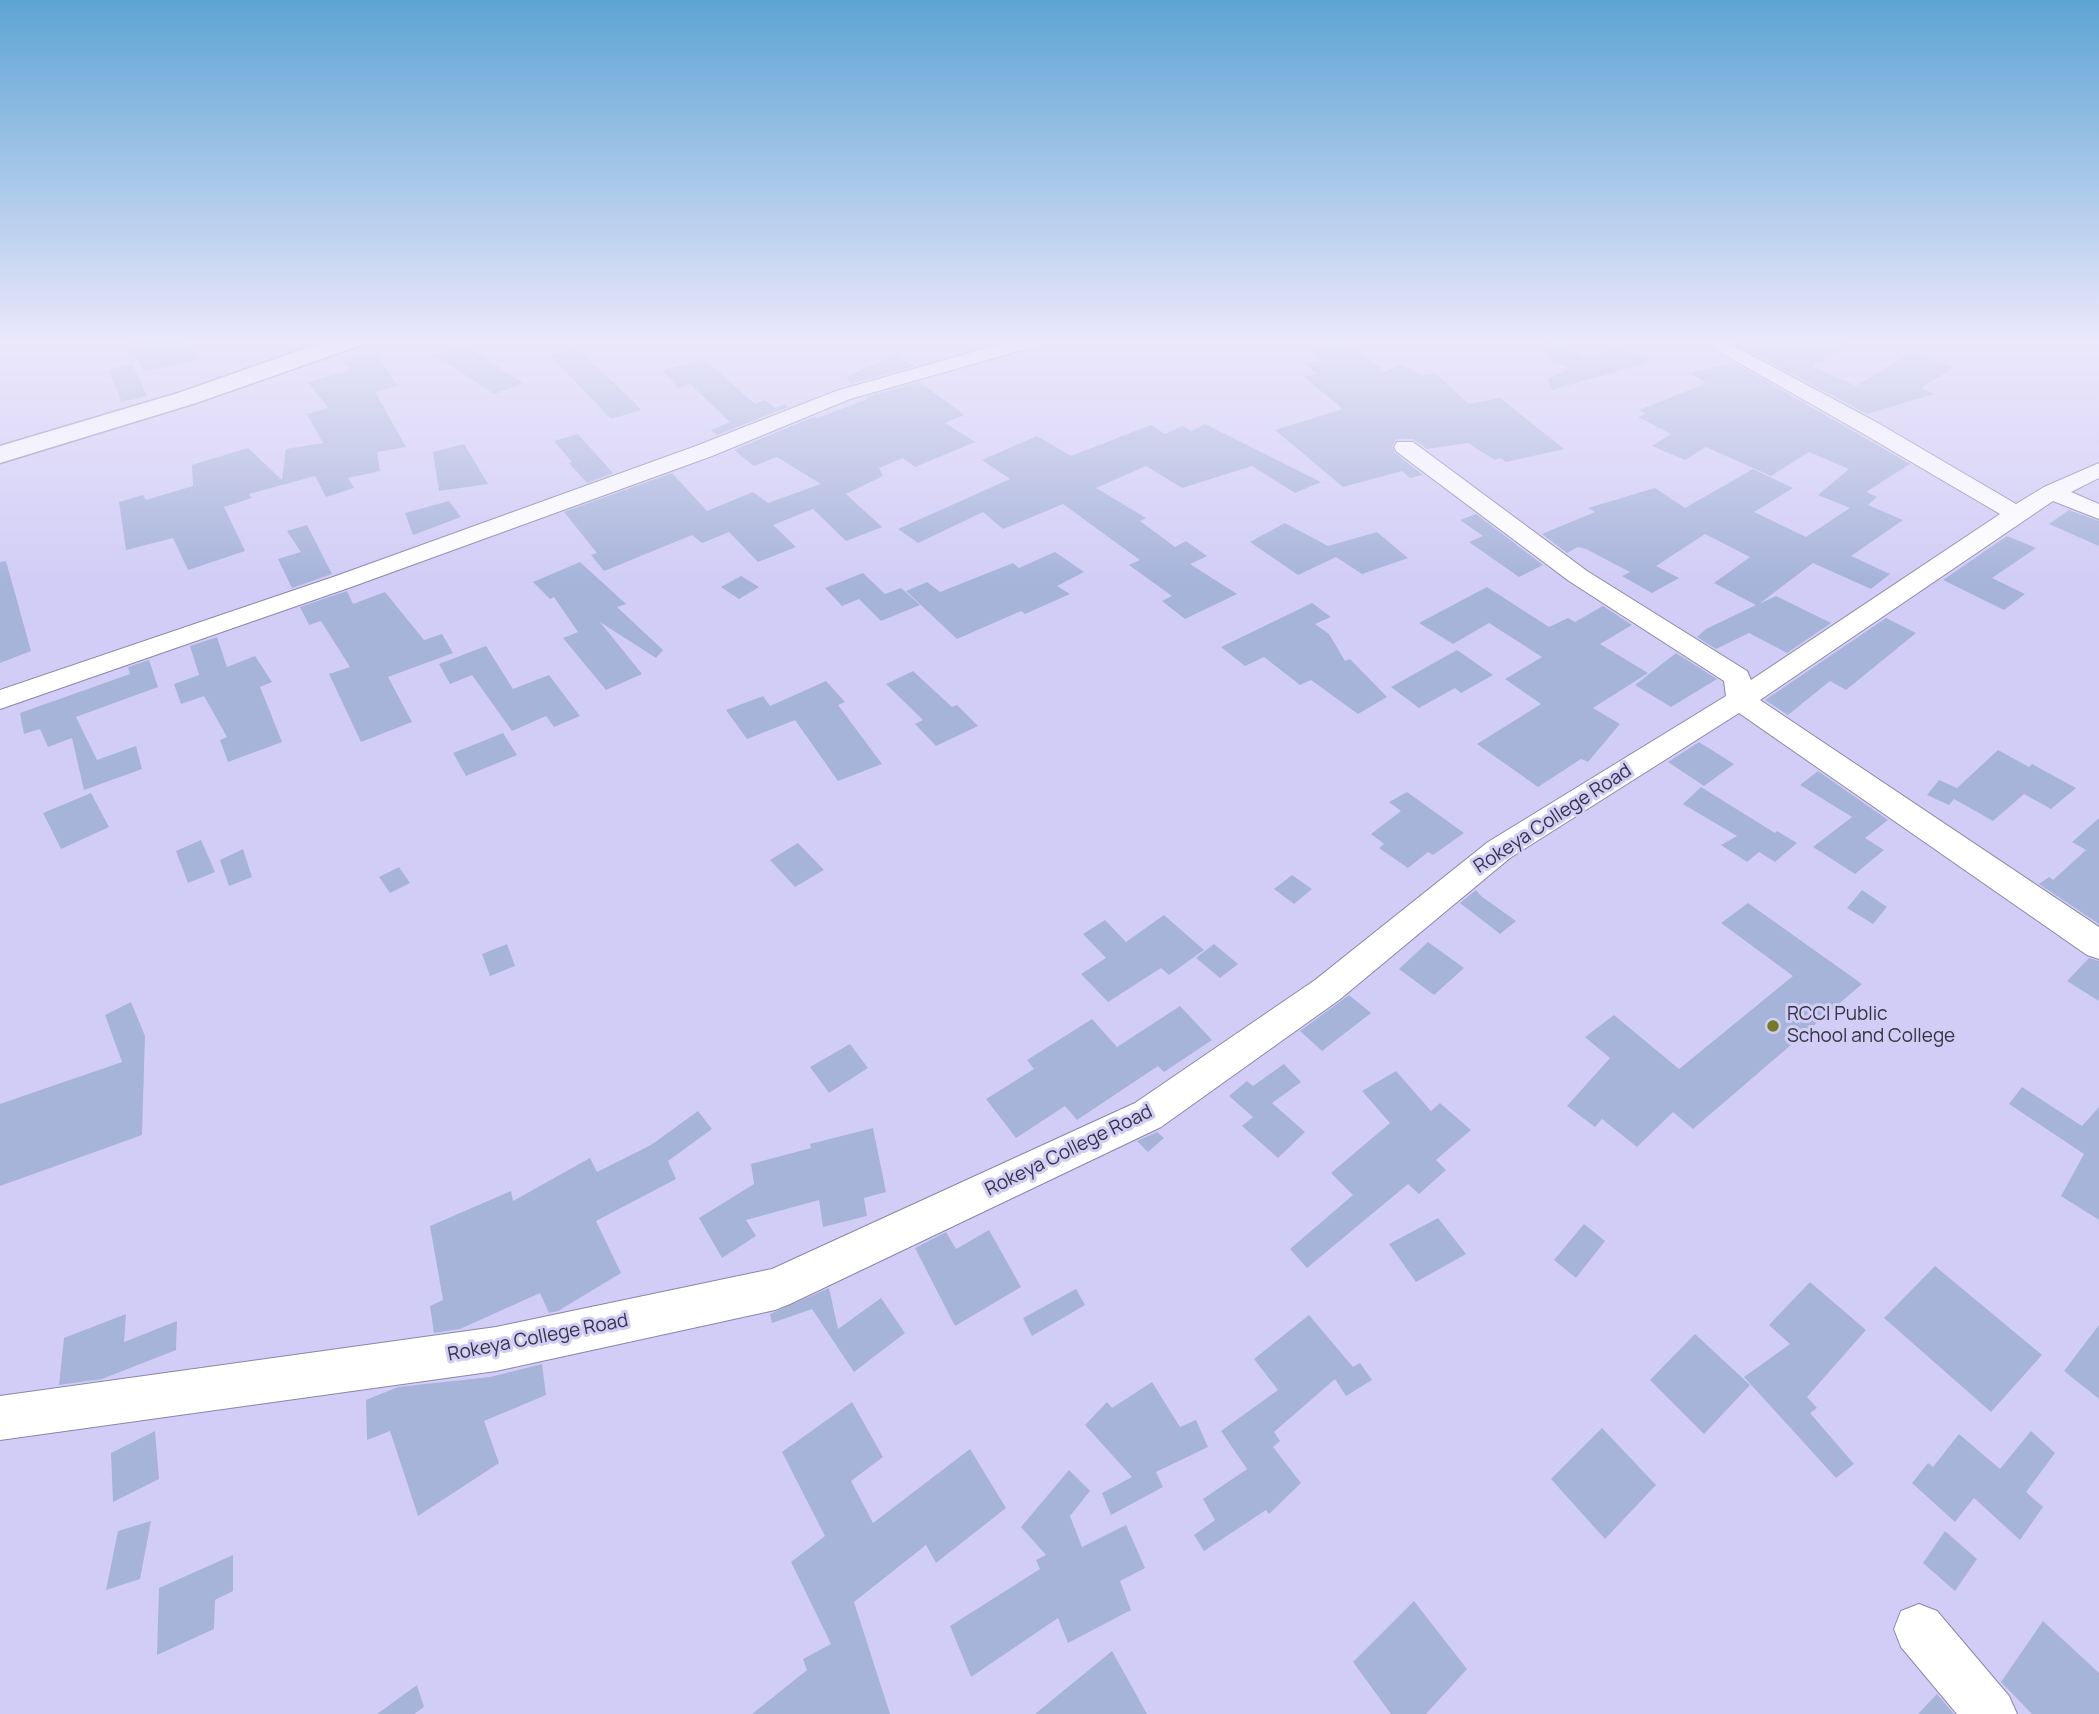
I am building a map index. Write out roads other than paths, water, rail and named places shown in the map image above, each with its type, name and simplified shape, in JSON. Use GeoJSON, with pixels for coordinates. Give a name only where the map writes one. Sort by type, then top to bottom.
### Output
{"type":"FeatureCollection","features":[{"type":"Feature","properties":{"kind":"main road"},"geometry":{"type":"LineString","coordinates":[[0,454],[117,419]]}},
{"type":"Feature","properties":{"kind":"street"},"geometry":{"type":"LineString","coordinates":[[0,700],[345,582],[704,452],[785,419]]}},
{"type":"Feature","properties":{"kind":"street"},"geometry":{"type":"LineString","coordinates":[[1853,419],[2016,514]]}},
{"type":"Feature","properties":{"kind":"street"},"geometry":{"type":"LineString","coordinates":[[1405,447],[1578,576],[1737,677],[1740,699],[2099,945]]}},
{"type":"Feature","properties":{"kind":"street","name":"Rokeya College Road"},"geometry":{"type":"LineString","coordinates":[[0,1418],[496,1349],[775,1289],[1148,1115],[1327,990],[1499,850],[1740,699],[2016,514],[2052,492],[2099,470]]}},
{"type":"Feature","properties":{"kind":"street"},"geometry":{"type":"LineString","coordinates":[[2052,492],[2099,512]]}},
{"type":"Feature","properties":{"kind":"street"},"geometry":{"type":"LineString","coordinates":[[1919,1629],[1991,1714]]}},
{"type":"Feature","properties":{"kind":"place","name":"RCCI Public School and College"},"geometry":{"type":"Point","coordinates":[1773,1026]}}]}
